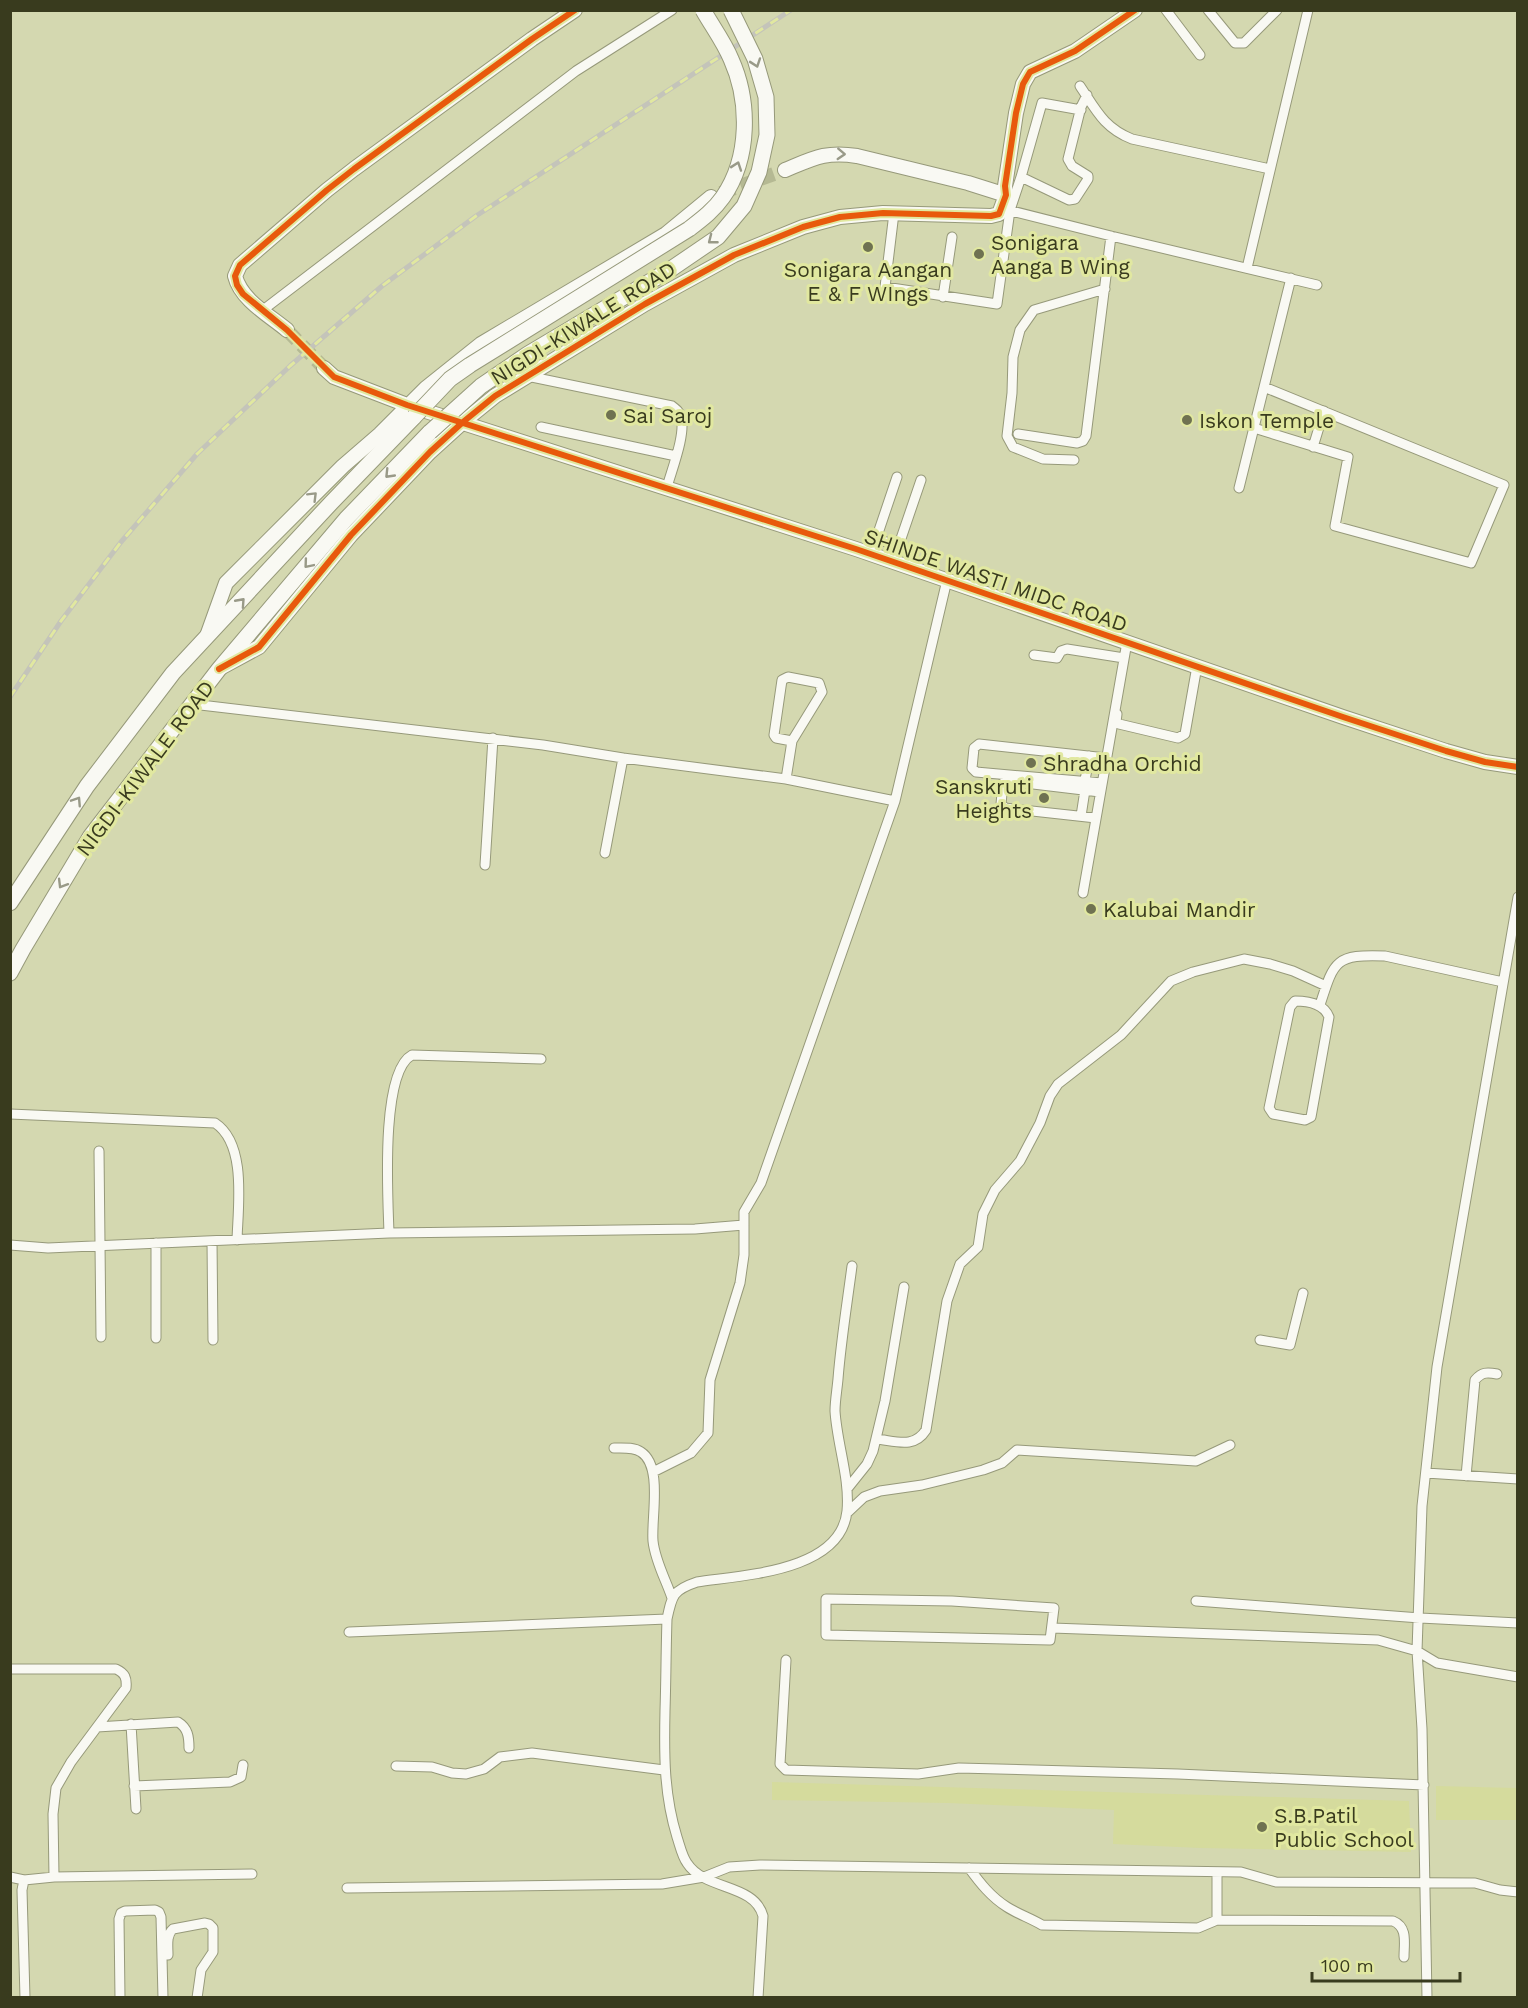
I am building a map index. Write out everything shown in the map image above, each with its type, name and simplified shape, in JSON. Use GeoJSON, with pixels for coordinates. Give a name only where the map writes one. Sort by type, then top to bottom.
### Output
{"type":"FeatureCollection","features":[{"type":"Feature","properties":{"kind":"main road","name":"NIGDI-KIWALE ROAD"},"geometry":{"type":"LineString","coordinates":[[10,903],[87,786],[174,673],[331,503],[450,380],[500,346],[690,229],[711,211],[724,195],[737,168],[744,144],[744,110],[739,81],[731,57],[703,10]]}},
{"type":"Feature","properties":{"kind":"main road","name":"NIGDI-KIWALE ROAD"},"geometry":{"type":"LineString","coordinates":[[10,974],[22,949],[90,837],[219,669],[346,519],[430,432],[481,386],[538,348],[671,269],[718,237],[744,206],[759,171],[767,135],[766,97],[755,59],[731,10]]}},
{"type":"Feature","properties":{"kind":"street"},"geometry":{"type":"LineString","coordinates":[[287,330],[243,294],[237,285],[235,276],[240,265],[354,169],[575,10]]}},
{"type":"Feature","properties":{"kind":"street"},"geometry":{"type":"LineString","coordinates":[[263,310],[576,71],[672,10]]}},
{"type":"Feature","properties":{"kind":"street"},"geometry":{"type":"LineString","coordinates":[[894,213],[885,287],[997,304],[1006,205],[1005,186],[1016,113],[1026,78],[1036,67],[1075,51],[1135,10]]}},
{"type":"Feature","properties":{"kind":"street"},"geometry":{"type":"LineString","coordinates":[[1166,10],[1200,55]]}},
{"type":"Feature","properties":{"kind":"street"},"geometry":{"type":"LineString","coordinates":[[1208,10],[1235,43],[1239,44],[1244,43],[1276,10]]}},
{"type":"Feature","properties":{"kind":"street"},"geometry":{"type":"LineString","coordinates":[[1247,268],[1308,10]]}},
{"type":"Feature","properties":{"kind":"street"},"geometry":{"type":"LineString","coordinates":[[1080,86],[1108,125],[1121,135],[1270,169]]}},
{"type":"Feature","properties":{"kind":"street"},"geometry":{"type":"LineString","coordinates":[[1021,177],[1069,200],[1075,199],[1088,176],[1072,166],[1068,159],[1080,110],[1087,95]]}},
{"type":"Feature","properties":{"kind":"street"},"geometry":{"type":"LineString","coordinates":[[219,669],[259,647],[351,535],[430,452],[495,396],[645,304],[734,255],[803,227],[840,217],[894,213],[991,216],[999,214],[1021,177],[1042,103],[1080,110]]}},
{"type":"Feature","properties":{"kind":"street"},"geometry":{"type":"LineString","coordinates":[[785,170],[822,155],[838,153],[968,183],[1006,205],[1111,236],[1317,285]]}},
{"type":"Feature","properties":{"kind":"street"},"geometry":{"type":"LineString","coordinates":[[206,641],[226,583],[407,405],[447,370],[482,344],[666,234],[711,197]]}},
{"type":"Feature","properties":{"kind":"street"},"geometry":{"type":"LineString","coordinates":[[1018,434],[1077,443],[1083,441],[1086,436],[1111,236]]}},
{"type":"Feature","properties":{"kind":"street"},"geometry":{"type":"LineString","coordinates":[[943,297],[952,237]]}},
{"type":"Feature","properties":{"kind":"street"},"geometry":{"type":"LineString","coordinates":[[1239,488],[1291,278]]}},
{"type":"Feature","properties":{"kind":"street"},"geometry":{"type":"LineString","coordinates":[[1074,459],[1043,459],[1013,447],[1007,436],[1013,357],[1020,330],[1034,310],[1105,289]]}},
{"type":"Feature","properties":{"kind":"street","name":"SHINDE WASTI MIDC ROAD"},"geometry":{"type":"LineString","coordinates":[[324,368],[334,377],[407,405],[872,554],[1446,751],[1485,762],[1518,766]]}},
{"type":"Feature","properties":{"kind":"street"},"geometry":{"type":"LineString","coordinates":[[527,376],[672,406],[682,419],[681,436],[667,487]]}},
{"type":"Feature","properties":{"kind":"street"},"geometry":{"type":"LineString","coordinates":[[1254,428],[1348,458],[1335,526],[1470,563],[1504,485],[1264,387]]}},
{"type":"Feature","properties":{"kind":"street"},"geometry":{"type":"LineString","coordinates":[[1314,447],[1324,411]]}},
{"type":"Feature","properties":{"kind":"street"},"geometry":{"type":"LineString","coordinates":[[541,428],[676,456]]}},
{"type":"Feature","properties":{"kind":"street"},"geometry":{"type":"LineString","coordinates":[[872,554],[897,477]]}},
{"type":"Feature","properties":{"kind":"street"},"geometry":{"type":"LineString","coordinates":[[893,562],[921,480]]}},
{"type":"Feature","properties":{"kind":"street"},"geometry":{"type":"LineString","coordinates":[[877,539],[899,546]]}},
{"type":"Feature","properties":{"kind":"street"},"geometry":{"type":"LineString","coordinates":[[653,1472],[691,1453],[708,1433],[710,1380],[740,1283],[744,1254],[744,1212],[762,1183],[895,801],[947,580]]}},
{"type":"Feature","properties":{"kind":"street"},"geometry":{"type":"LineString","coordinates":[[1083,893],[1124,658],[1129,643]]}},
{"type":"Feature","properties":{"kind":"street"},"geometry":{"type":"LineString","coordinates":[[1129,643],[1116,719],[1119,724],[1178,738],[1183,737],[1197,666]]}},
{"type":"Feature","properties":{"kind":"street"},"geometry":{"type":"LineString","coordinates":[[1034,655],[1057,658],[1061,651],[1067,649],[1124,658]]}},
{"type":"Feature","properties":{"kind":"street"},"geometry":{"type":"LineString","coordinates":[[786,779],[792,741],[822,689],[819,683],[788,677],[784,678],[782,683],[774,733],[776,738],[792,741]]}},
{"type":"Feature","properties":{"kind":"street"},"geometry":{"type":"LineString","coordinates":[[192,704],[492,738],[786,779],[895,801]]}},
{"type":"Feature","properties":{"kind":"street"},"geometry":{"type":"LineString","coordinates":[[485,864],[492,738]]}},
{"type":"Feature","properties":{"kind":"street"},"geometry":{"type":"LineString","coordinates":[[1101,788],[976,772],[972,768],[974,748],[978,744],[1106,758]]}},
{"type":"Feature","properties":{"kind":"street"},"geometry":{"type":"LineString","coordinates":[[1081,816],[1089,756]]}},
{"type":"Feature","properties":{"kind":"street"},"geometry":{"type":"LineString","coordinates":[[605,853],[623,758]]}},
{"type":"Feature","properties":{"kind":"street"},"geometry":{"type":"LineString","coordinates":[[1085,786],[1007,781],[1003,783],[1001,804],[1005,808],[1096,818]]}},
{"type":"Feature","properties":{"kind":"street"},"geometry":{"type":"LineString","coordinates":[[1427,1998],[1424,1785],[1417,1651],[1420,1531],[1437,1367],[1518,897]]}},
{"type":"Feature","properties":{"kind":"street"},"geometry":{"type":"LineString","coordinates":[[1320,1005],[1333,968],[1338,962],[1366,955],[1385,956],[1503,982]]}},
{"type":"Feature","properties":{"kind":"street"},"geometry":{"type":"LineString","coordinates":[[876,1439],[914,1442],[921,1438],[926,1430],[947,1301],[952,1284],[960,1264],[978,1247],[982,1214],[995,1190],[1020,1161],[1040,1123],[1050,1096],[1058,1084],[1120,1035],[1171,981],[1182,976],[1244,959],[1293,971],[1326,986]]}},
{"type":"Feature","properties":{"kind":"street"},"geometry":{"type":"LineString","coordinates":[[1299,1001],[1320,1005],[1327,1012],[1329,1023],[1311,1117],[1305,1120],[1273,1114],[1270,1112],[1269,1104],[1290,1006],[1299,1001]]}},
{"type":"Feature","properties":{"kind":"street"},"geometry":{"type":"LineString","coordinates":[[389,1233],[387,1160],[391,1109],[395,1086],[406,1058],[412,1054],[541,1059]]}},
{"type":"Feature","properties":{"kind":"street"},"geometry":{"type":"LineString","coordinates":[[10,1114],[215,1123],[227,1136],[235,1151],[238,1166],[237,1240]]}},
{"type":"Feature","properties":{"kind":"street"},"geometry":{"type":"LineString","coordinates":[[99,1151],[101,1337]]}},
{"type":"Feature","properties":{"kind":"street"},"geometry":{"type":"LineString","coordinates":[[10,1245],[48,1248],[389,1233],[695,1230],[744,1225]]}},
{"type":"Feature","properties":{"kind":"street"},"geometry":{"type":"LineString","coordinates":[[212,1241],[213,1340]]}},
{"type":"Feature","properties":{"kind":"street"},"geometry":{"type":"LineString","coordinates":[[156,1243],[156,1338]]}},
{"type":"Feature","properties":{"kind":"street"},"geometry":{"type":"LineString","coordinates":[[758,1998],[763,1916],[760,1907],[747,1895],[695,1872],[687,1863],[681,1850],[669,1809],[664,1770],[667,1619],[672,1599],[682,1587],[697,1582],[797,1564],[815,1556],[840,1532],[847,1513],[847,1489],[835,1410],[852,1266]]}},
{"type":"Feature","properties":{"kind":"street"},"geometry":{"type":"LineString","coordinates":[[847,1489],[867,1464],[876,1439],[885,1401],[904,1287]]}},
{"type":"Feature","properties":{"kind":"street"},"geometry":{"type":"LineString","coordinates":[[1260,1340],[1290,1345],[1303,1293]]}},
{"type":"Feature","properties":{"kind":"street"},"geometry":{"type":"LineString","coordinates":[[1466,1476],[1475,1380],[1486,1372],[1497,1374]]}},
{"type":"Feature","properties":{"kind":"street"},"geometry":{"type":"LineString","coordinates":[[847,1513],[864,1497],[880,1491],[922,1485],[983,1470],[1002,1463],[1017,1450],[1196,1461],[1230,1445]]}},
{"type":"Feature","properties":{"kind":"street"},"geometry":{"type":"LineString","coordinates":[[614,1448],[634,1449],[643,1453],[650,1461],[653,1472],[652,1540],[654,1552],[672,1599]]}},
{"type":"Feature","properties":{"kind":"street"},"geometry":{"type":"LineString","coordinates":[[1426,1473],[1518,1479]]}},
{"type":"Feature","properties":{"kind":"street"},"geometry":{"type":"LineString","coordinates":[[826,1599],[952,1600],[1054,1608],[1052,1628],[1050,1640],[826,1635],[826,1599]]}},
{"type":"Feature","properties":{"kind":"street"},"geometry":{"type":"LineString","coordinates":[[1196,1601],[1518,1623]]}},
{"type":"Feature","properties":{"kind":"street"},"geometry":{"type":"LineString","coordinates":[[349,1632],[667,1619]]}},
{"type":"Feature","properties":{"kind":"street"},"geometry":{"type":"LineString","coordinates":[[1052,1628],[1378,1640],[1417,1651],[1437,1663],[1518,1677]]}},
{"type":"Feature","properties":{"kind":"street"},"geometry":{"type":"LineString","coordinates":[[786,1660],[780,1764],[786,1770],[918,1774],[959,1768],[1178,1774],[1424,1785]]}},
{"type":"Feature","properties":{"kind":"street"},"geometry":{"type":"LineString","coordinates":[[10,1669],[116,1669],[126,1678],[126,1688],[71,1762],[56,1788],[53,1814],[54,1877]]}},
{"type":"Feature","properties":{"kind":"street"},"geometry":{"type":"LineString","coordinates":[[97,1727],[178,1722],[183,1725],[188,1734],[189,1748]]}},
{"type":"Feature","properties":{"kind":"street"},"geometry":{"type":"LineString","coordinates":[[131,1724],[136,1809]]}},
{"type":"Feature","properties":{"kind":"street"},"geometry":{"type":"LineString","coordinates":[[396,1766],[432,1767],[466,1774],[484,1768],[500,1757],[532,1753],[664,1770]]}},
{"type":"Feature","properties":{"kind":"street"},"geometry":{"type":"LineString","coordinates":[[134,1786],[230,1782],[241,1777],[243,1765]]}},
{"type":"Feature","properties":{"kind":"street"},"geometry":{"type":"LineString","coordinates":[[347,1888],[662,1884],[704,1877],[722,1869],[745,1865],[1240,1872],[1276,1882],[1475,1883],[1518,1892]]}},
{"type":"Feature","properties":{"kind":"street"},"geometry":{"type":"LineString","coordinates":[[969,1868],[992,1896],[1008,1908],[1029,1917],[1042,1926],[1198,1928],[1217,1920],[1393,1921],[1400,1924],[1403,1929],[1404,1957]]}},
{"type":"Feature","properties":{"kind":"street"},"geometry":{"type":"LineString","coordinates":[[1217,1872],[1217,1920]]}},
{"type":"Feature","properties":{"kind":"street"},"geometry":{"type":"LineString","coordinates":[[10,1877],[24,1880],[54,1877],[252,1874]]}},
{"type":"Feature","properties":{"kind":"street"},"geometry":{"type":"LineString","coordinates":[[24,1880],[22,1890],[25,1998]]}},
{"type":"Feature","properties":{"kind":"street"},"geometry":{"type":"LineString","coordinates":[[120,1998],[119,1919],[121,1913],[155,1910],[161,1917],[165,1998]]}},
{"type":"Feature","properties":{"kind":"street"},"geometry":{"type":"LineString","coordinates":[[165,1998],[169,1932],[173,1929],[205,1923],[213,1928],[213,1953],[201,1970],[197,1998]]}},
{"type":"Feature","properties":{"kind":"shaded area","name":"S.B.Patil Public School"},"geometry":{"type":"Polygon","coordinates":[[[772,1782],[1409,1801],[1411,1852],[1113,1844],[1114,1810],[948,1803],[772,1800],[772,1782]]]}},
{"type":"Feature","properties":{"kind":"shaded area"},"geometry":{"type":"Polygon","coordinates":[[[1436,1786],[1517,1788],[1517,1820],[1436,1820],[1436,1786]]]}},
{"type":"Feature","properties":{"kind":"tunnel"},"geometry":{"type":"LineString","coordinates":[[721,193],[785,170]]}},
{"type":"Feature","properties":{"kind":"tunnel"},"geometry":{"type":"LineString","coordinates":[[287,330],[324,368]]}},
{"type":"Feature","properties":{"kind":"railway"},"geometry":{"type":"LineString","coordinates":[[10,697],[61,621],[121,542],[197,454],[290,366],[382,286],[476,216],[791,10]]}},
{"type":"Feature","properties":{"kind":"cycle path"},"geometry":{"type":"LineString","coordinates":[[575,10],[354,169],[240,265],[235,276],[237,285],[243,294],[287,330],[334,377],[407,405],[856,549],[1446,751],[1485,762],[1518,767]]}},
{"type":"Feature","properties":{"kind":"cycle path"},"geometry":{"type":"LineString","coordinates":[[219,669],[259,647],[351,535],[430,452],[463,422],[495,396],[645,304],[734,255],[803,227],[840,217],[883,213],[991,216],[999,214],[1006,195],[1005,186],[1016,113],[1023,84],[1030,72],[1075,51],[1135,10]]}},
{"type":"Feature","properties":{"kind":"place","name":"Sonigara Aangan E & F WIngs"},"geometry":{"type":"Point","coordinates":[868,247]}},
{"type":"Feature","properties":{"kind":"place","name":"Sonigara Aanga B Wing"},"geometry":{"type":"Point","coordinates":[979,254]}},
{"type":"Feature","properties":{"kind":"place","name":"Sai Saroj"},"geometry":{"type":"Point","coordinates":[611,415]}},
{"type":"Feature","properties":{"kind":"place","name":"Iskon Temple"},"geometry":{"type":"Point","coordinates":[1187,420]}},
{"type":"Feature","properties":{"kind":"place","name":"Shradha Orchid"},"geometry":{"type":"Point","coordinates":[1031,763]}},
{"type":"Feature","properties":{"kind":"place","name":"Sanskruti Heights"},"geometry":{"type":"Point","coordinates":[1044,798]}},
{"type":"Feature","properties":{"kind":"place","name":"Kalubai Mandir"},"geometry":{"type":"Point","coordinates":[1091,909]}},
{"type":"Feature","properties":{"kind":"place","name":"S.B.Patil Public School"},"geometry":{"type":"Point","coordinates":[1262,1827]}}]}
